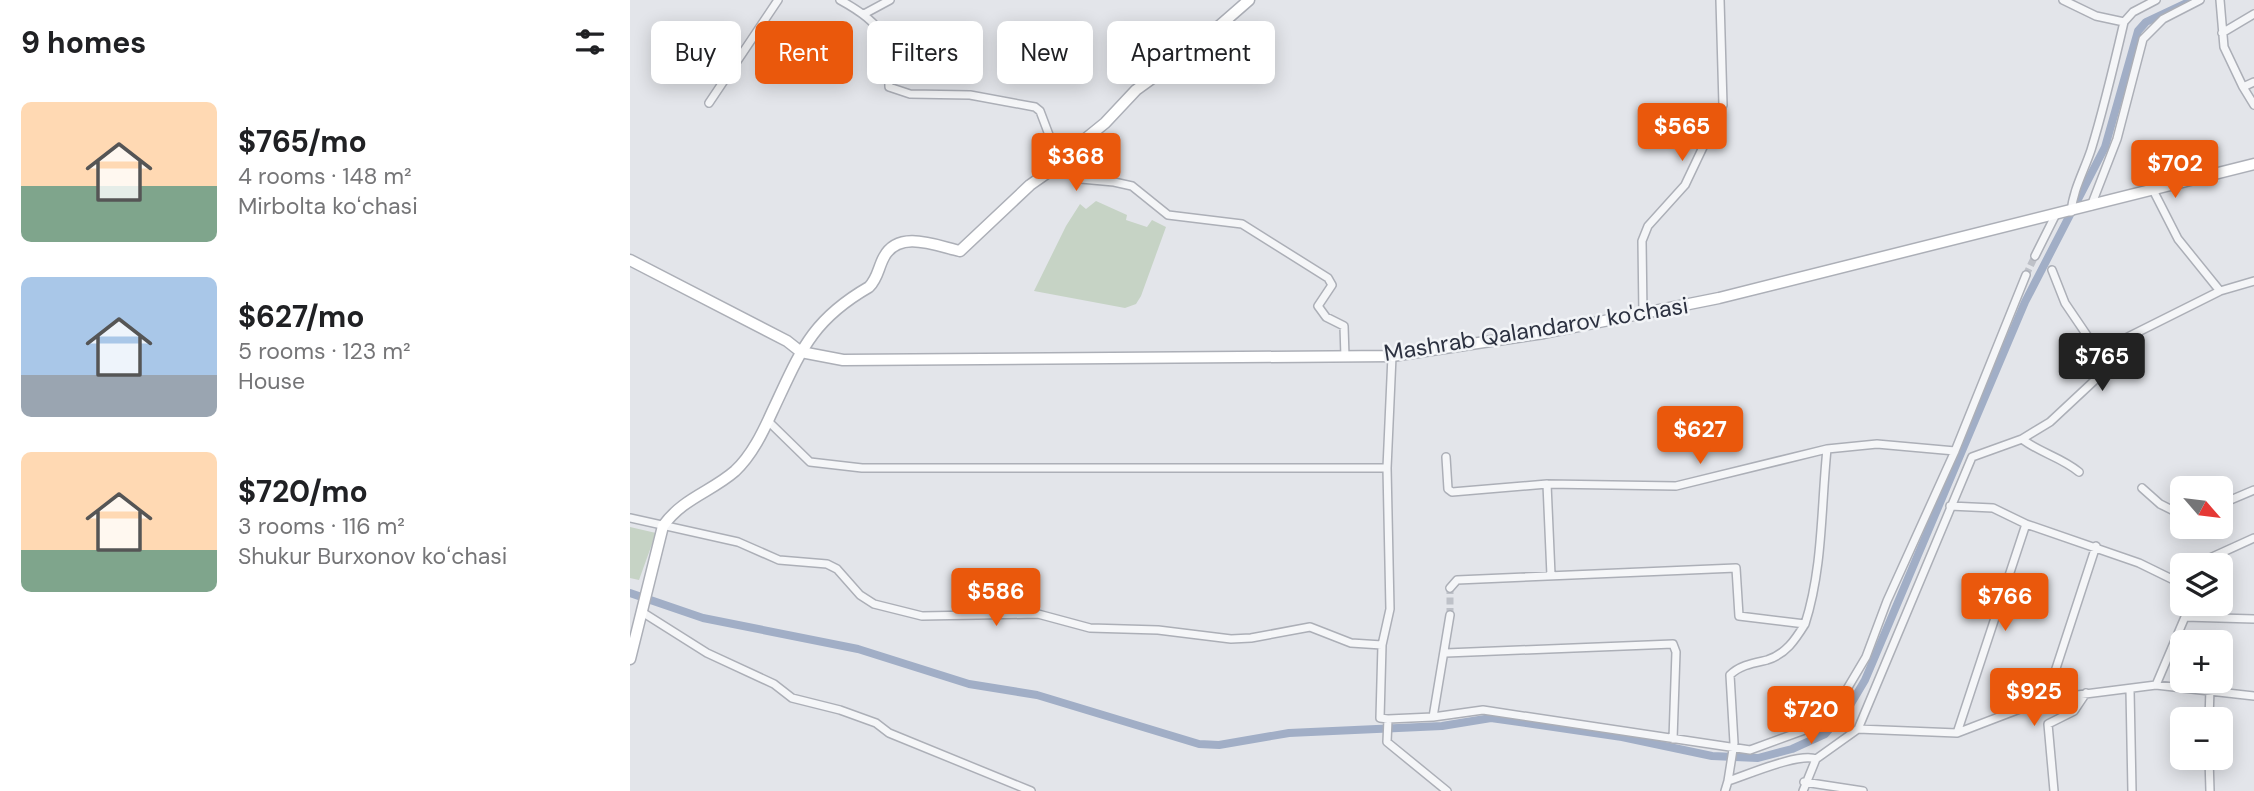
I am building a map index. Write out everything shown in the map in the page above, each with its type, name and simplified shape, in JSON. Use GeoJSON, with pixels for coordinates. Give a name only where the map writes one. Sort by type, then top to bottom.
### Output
{"type":"FeatureCollection","features":[{"type":"Feature","properties":{"kind":"main road"},"geometry":{"type":"LineString","coordinates":[[630,659],[663,526],[675,509],[736,470],[761,437],[801,352],[826,316],[875,282],[884,257],[892,248],[915,240],[960,251],[1030,185],[1060,164],[1068,153],[1113,115],[1136,90],[1194,48],[1249,0]]}},
{"type":"Feature","properties":{"kind":"main road","name":"Mashrab Qalandarov ko'chasi"},"geometry":{"type":"LineString","coordinates":[[801,352],[855,360],[1392,356],[1643,314],[2071,212],[2254,164]]}},
{"type":"Feature","properties":{"kind":"main road"},"geometry":{"type":"LineString","coordinates":[[630,260],[787,341],[801,352]]}},
{"type":"Feature","properties":{"kind":"street"},"geometry":{"type":"LineString","coordinates":[[709,103],[778,0]]}},
{"type":"Feature","properties":{"kind":"street"},"geometry":{"type":"LineString","coordinates":[[839,0],[864,14],[888,42],[887,86],[910,94],[970,95],[1035,107],[1040,111],[1060,164],[1081,179],[1114,181],[1132,187],[1168,215],[1242,224],[1328,278],[1332,285],[1318,306],[1326,317],[1344,326],[1345,357]]}},
{"type":"Feature","properties":{"kind":"street"},"geometry":{"type":"LineString","coordinates":[[864,14],[890,0]]}},
{"type":"Feature","properties":{"kind":"street"},"geometry":{"type":"LineString","coordinates":[[1643,314],[1642,241],[1648,226],[1685,186],[1723,105],[1720,0]]}},
{"type":"Feature","properties":{"kind":"street"},"geometry":{"type":"LineString","coordinates":[[2063,0],[2096,16],[2124,22]]}},
{"type":"Feature","properties":{"kind":"street"},"geometry":{"type":"LineString","coordinates":[[2071,212],[2072,197],[2087,163],[2103,109],[2124,22],[2133,12],[2156,0]]}},
{"type":"Feature","properties":{"kind":"street"},"geometry":{"type":"LineString","coordinates":[[2090,206],[2117,139],[2143,39],[2163,19],[2200,0]]}},
{"type":"Feature","properties":{"kind":"street"},"geometry":{"type":"LineString","coordinates":[[2221,0],[2224,47],[2254,105]]}},
{"type":"Feature","properties":{"kind":"street"},"geometry":{"type":"LineString","coordinates":[[2222,33],[2254,14]]}},
{"type":"Feature","properties":{"kind":"street"},"geometry":{"type":"LineString","coordinates":[[2243,87],[2254,82]]}},
{"type":"Feature","properties":{"kind":"street"},"geometry":{"type":"LineString","coordinates":[[2153,190],[2178,239],[2220,291]]}},
{"type":"Feature","properties":{"kind":"street"},"geometry":{"type":"LineString","coordinates":[[2035,256],[2057,215]]}},
{"type":"Feature","properties":{"kind":"street"},"geometry":{"type":"LineString","coordinates":[[2052,270],[2065,303],[2103,359]]}},
{"type":"Feature","properties":{"kind":"street"},"geometry":{"type":"LineString","coordinates":[[1392,356],[1387,468],[1390,610],[1382,645],[1380,718],[1388,721],[1483,710],[1673,739],[1733,751],[1767,747],[1813,727],[1824,719],[1847,690],[1866,657],[1887,601],[1955,451],[2026,275]]}},
{"type":"Feature","properties":{"kind":"street"},"geometry":{"type":"LineString","coordinates":[[1863,791],[1803,787],[1816,760],[1858,729],[1972,457],[2022,439],[2050,422],[2095,380],[2103,359],[2124,339],[2220,291],[2254,281]]}},
{"type":"Feature","properties":{"kind":"street"},"geometry":{"type":"LineString","coordinates":[[768,421],[810,462],[862,468],[1387,468]]}},
{"type":"Feature","properties":{"kind":"street"},"geometry":{"type":"LineString","coordinates":[[2022,439],[2034,449],[2066,460],[2079,472]]}},
{"type":"Feature","properties":{"kind":"street"},"geometry":{"type":"LineString","coordinates":[[1446,457],[1448,489],[1451,492],[1547,484],[1676,486],[1827,449],[1877,443],[1955,451]]}},
{"type":"Feature","properties":{"kind":"street"},"geometry":{"type":"LineString","coordinates":[[1725,791],[1733,751],[1730,674],[1777,655],[1796,640],[1805,624],[1815,594],[1827,449]]}},
{"type":"Feature","properties":{"kind":"street"},"geometry":{"type":"LineString","coordinates":[[1547,484],[1550,575]]}},
{"type":"Feature","properties":{"kind":"street"},"geometry":{"type":"LineString","coordinates":[[2142,488],[2151,499],[2170,509]]}},
{"type":"Feature","properties":{"kind":"street"},"geometry":{"type":"LineString","coordinates":[[2233,499],[2254,490]]}},
{"type":"Feature","properties":{"kind":"street"},"geometry":{"type":"LineString","coordinates":[[1951,506],[1993,508],[2026,524],[2096,546],[2170,579]]}},
{"type":"Feature","properties":{"kind":"street"},"geometry":{"type":"LineString","coordinates":[[630,518],[738,542],[779,560],[827,564],[837,569],[860,595],[874,604],[922,616],[1038,614],[1090,628],[1158,630],[1231,639],[1310,627],[1351,643],[1382,645]]}},
{"type":"Feature","properties":{"kind":"street"},"geometry":{"type":"LineString","coordinates":[[1957,733],[2026,524]]}},
{"type":"Feature","properties":{"kind":"street"},"geometry":{"type":"LineString","coordinates":[[2221,553],[2254,538]]}},
{"type":"Feature","properties":{"kind":"street"},"geometry":{"type":"LineString","coordinates":[[2046,699],[2096,546]]}},
{"type":"Feature","properties":{"kind":"street"},"geometry":{"type":"LineString","coordinates":[[1450,588],[1457,580],[1734,567],[1738,572],[1739,616],[1805,624]]}},
{"type":"Feature","properties":{"kind":"street"},"geometry":{"type":"LineString","coordinates":[[642,612],[706,653],[774,684],[792,698],[840,709],[876,723],[889,733],[1031,791]]}},
{"type":"Feature","properties":{"kind":"street"},"geometry":{"type":"LineString","coordinates":[[1433,717],[1446,653],[1450,615]]}},
{"type":"Feature","properties":{"kind":"street"},"geometry":{"type":"LineString","coordinates":[[2156,685],[2185,617],[2254,620]]}},
{"type":"Feature","properties":{"kind":"street"},"geometry":{"type":"LineString","coordinates":[[1446,653],[1674,644],[1673,739]]}},
{"type":"Feature","properties":{"kind":"street"},"geometry":{"type":"LineString","coordinates":[[1858,729],[1957,733],[2046,699],[2156,685],[2170,686]]}},
{"type":"Feature","properties":{"kind":"street"},"geometry":{"type":"LineString","coordinates":[[2130,690],[2132,791]]}},
{"type":"Feature","properties":{"kind":"street"},"geometry":{"type":"LineString","coordinates":[[2054,791],[2048,724],[2074,711],[2086,693]]}},
{"type":"Feature","properties":{"kind":"street"},"geometry":{"type":"LineString","coordinates":[[2233,693],[2254,696]]}},
{"type":"Feature","properties":{"kind":"street"},"geometry":{"type":"LineString","coordinates":[[1388,721],[1387,742],[1447,791]]}},
{"type":"Feature","properties":{"kind":"street"},"geometry":{"type":"LineString","coordinates":[[1728,780],[1803,757],[1816,760]]}},
{"type":"Feature","properties":{"kind":"street"},"geometry":{"type":"LineString","coordinates":[[2209,770],[2210,791]]}},
{"type":"Feature","properties":{"kind":"green space"},"geometry":{"type":"Polygon","coordinates":[[[1096,201],[1127,215],[1126,220],[1147,227],[1152,220],[1166,227],[1141,296],[1136,304],[1125,308],[1034,291],[1080,204],[1086,209],[1096,201]]]}},
{"type":"Feature","properties":{"kind":"green space"},"geometry":{"type":"Polygon","coordinates":[[[630,527],[656,533],[639,580],[630,578],[630,527]]]}},
{"type":"Feature","properties":{"kind":"waterway"},"geometry":{"type":"LineString","coordinates":[[630,593],[703,618],[858,649],[969,684],[1037,695],[1199,744],[1219,745],[1289,733],[1442,726],[1491,718],[1622,737],[1712,756],[1758,758],[1792,749],[1825,734],[1849,707],[1865,680],[2025,302],[2105,147],[2138,31],[2146,22],[2193,0]]}},
{"type":"Feature","properties":{"kind":"tunnel"},"geometry":{"type":"LineString","coordinates":[[2026,275],[2035,256]]}},
{"type":"Feature","properties":{"kind":"tunnel"},"geometry":{"type":"LineString","coordinates":[[1450,588],[1450,615]]}}]}
